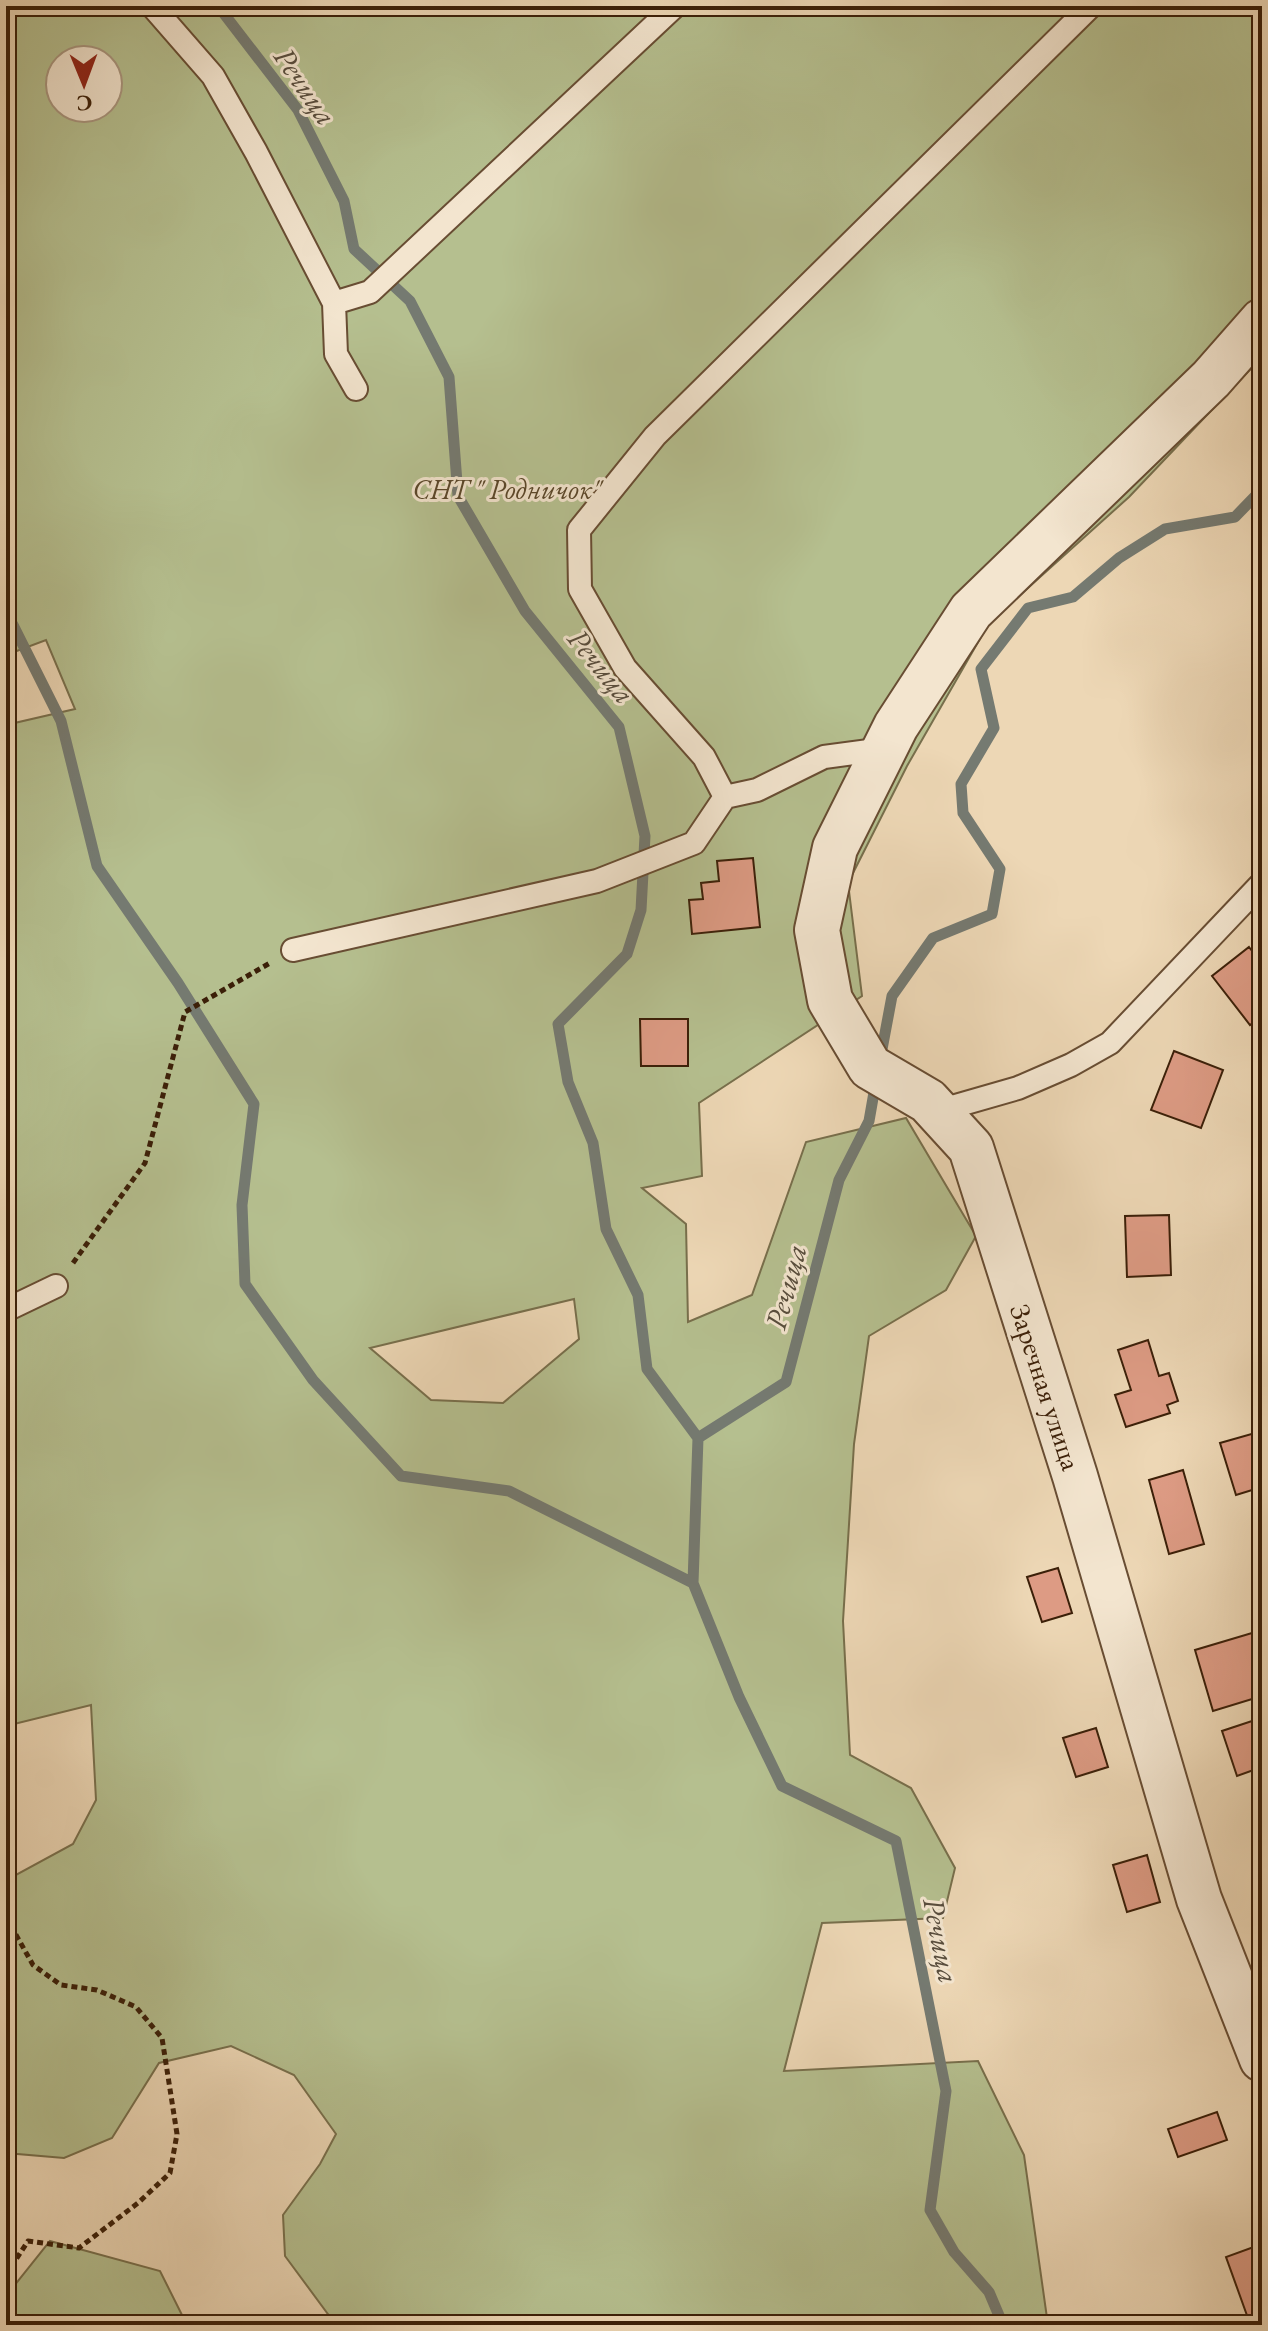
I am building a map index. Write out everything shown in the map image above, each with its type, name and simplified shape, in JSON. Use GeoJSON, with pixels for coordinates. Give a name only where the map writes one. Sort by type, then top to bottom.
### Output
{"type":"FeatureCollection","features":[{"type":"Feature","properties":{"kind":"street","name":"Заречная улица"},"geometry":{"type":"LineString","coordinates":[[1262,321],[1211,379],[971,611],[896,726],[835,848],[817,930],[830,1000],[870,1067],[928,1101],[971,1148],[1075,1476],[1199,1899],[1262,2059]]}},
{"type":"Feature","properties":{"kind":"lane"},"geometry":{"type":"LineString","coordinates":[[152,6],[213,76],[256,152],[334,303],[336,354],[356,389]]}},
{"type":"Feature","properties":{"kind":"lane"},"geometry":{"type":"LineString","coordinates":[[334,303],[370,292],[675,6]]}},
{"type":"Feature","properties":{"kind":"lane"},"geometry":{"type":"LineString","coordinates":[[725,797],[704,757],[625,668],[580,589],[579,530],[655,436],[1091,6]]}},
{"type":"Feature","properties":{"kind":"lane"},"geometry":{"type":"LineString","coordinates":[[293,950],[597,881],[694,843],[725,797],[757,790],[824,757],[884,749]]}},
{"type":"Feature","properties":{"kind":"lane"},"geometry":{"type":"LineString","coordinates":[[938,1111],[1018,1088],[1071,1065],[1110,1043],[1262,883]]}},
{"type":"Feature","properties":{"kind":"lane"},"geometry":{"type":"LineString","coordinates":[[6,1310],[56,1286]]}},
{"type":"Feature","properties":{"kind":"path"},"geometry":{"type":"LineString","coordinates":[[56,1286],[145,1163],[185,1012],[293,950]]}},
{"type":"Feature","properties":{"kind":"path"},"geometry":{"type":"LineString","coordinates":[[6,1917],[33,1965],[61,1985],[97,1990],[136,2007],[162,2038],[177,2134],[170,2173],[138,2203],[79,2248],[28,2241],[6,2275]]}},
{"type":"Feature","properties":{"kind":"green space","name":"СНТ \" Родничок\""},"geometry":{"type":"Polygon","coordinates":[[[6,6],[1262,6],[1262,357],[1129,497],[989,623],[907,766],[848,883],[862,996],[699,1103],[702,1176],[642,1188],[686,1224],[688,1322],[752,1295],[806,1142],[906,1118],[976,1236],[946,1290],[869,1336],[854,1444],[843,1621],[850,1755],[911,1788],[955,1868],[943,1918],[822,1923],[784,2071],[978,2061],[1024,2155],[1048,2325],[336,2325],[285,2256],[283,2215],[320,2164],[336,2134],[294,2075],[231,2046],[159,2063],[112,2138],[64,2158],[6,2153],[6,1884],[12,1877],[73,1844],[96,1800],[91,1705],[6,1726],[6,714],[10,724],[75,709],[46,640],[6,655],[6,6]],[[574,1299],[370,1348],[431,1400],[503,1403],[579,1339],[574,1299]]]}},
{"type":"Feature","properties":{"kind":"green space"},"geometry":{"type":"Polygon","coordinates":[[[50,2241],[160,2271],[187,2325],[6,2325],[6,2296],[50,2241]]]}},
{"type":"Feature","properties":{"kind":"building"},"geometry":{"type":"Polygon","coordinates":[[[753,858],[760,927],[692,934],[689,900],[703,899],[701,883],[719,881],[717,861],[753,858]]]}},
{"type":"Feature","properties":{"kind":"building"},"geometry":{"type":"Polygon","coordinates":[[[1249,947],[1262,964],[1262,986],[1255,991],[1262,1000],[1262,1016],[1250,1025],[1212,976],[1249,947]]]}},
{"type":"Feature","properties":{"kind":"building"},"geometry":{"type":"Polygon","coordinates":[[[640,1019],[688,1019],[688,1066],[641,1066],[640,1019]]]}},
{"type":"Feature","properties":{"kind":"building"},"geometry":{"type":"Polygon","coordinates":[[[1174,1051],[1223,1070],[1201,1128],[1151,1110],[1174,1051]]]}},
{"type":"Feature","properties":{"kind":"building"},"geometry":{"type":"Polygon","coordinates":[[[1169,1215],[1171,1275],[1127,1277],[1125,1216],[1169,1215]]]}},
{"type":"Feature","properties":{"kind":"building"},"geometry":{"type":"Polygon","coordinates":[[[1148,1340],[1159,1376],[1169,1373],[1178,1401],[1167,1405],[1170,1413],[1126,1427],[1115,1395],[1131,1390],[1118,1350],[1148,1340]]]}},
{"type":"Feature","properties":{"kind":"building"},"geometry":{"type":"Polygon","coordinates":[[[1262,1431],[1262,1487],[1236,1495],[1220,1443],[1262,1431]]]}},
{"type":"Feature","properties":{"kind":"building"},"geometry":{"type":"Polygon","coordinates":[[[1183,1470],[1204,1544],[1169,1554],[1149,1480],[1183,1470]]]}},
{"type":"Feature","properties":{"kind":"building"},"geometry":{"type":"Polygon","coordinates":[[[1058,1568],[1072,1613],[1042,1622],[1027,1577],[1058,1568]]]}},
{"type":"Feature","properties":{"kind":"building"},"geometry":{"type":"Polygon","coordinates":[[[1252,1633],[1262,1666],[1262,1696],[1213,1711],[1195,1650],[1252,1633]]]}},
{"type":"Feature","properties":{"kind":"building"},"geometry":{"type":"Polygon","coordinates":[[[1258,1719],[1262,1731],[1262,1767],[1237,1776],[1222,1731],[1258,1719]]]}},
{"type":"Feature","properties":{"kind":"building"},"geometry":{"type":"Polygon","coordinates":[[[1096,1728],[1108,1767],[1076,1777],[1063,1738],[1096,1728]]]}},
{"type":"Feature","properties":{"kind":"building"},"geometry":{"type":"Polygon","coordinates":[[[1147,1855],[1160,1902],[1127,1912],[1113,1865],[1147,1855]]]}},
{"type":"Feature","properties":{"kind":"building"},"geometry":{"type":"Polygon","coordinates":[[[1217,2112],[1227,2140],[1178,2157],[1168,2129],[1217,2112]]]}},
{"type":"Feature","properties":{"kind":"building"},"geometry":{"type":"Polygon","coordinates":[[[1262,2244],[1262,2316],[1249,2321],[1226,2257],[1262,2244]]]}},
{"type":"Feature","properties":{"kind":"waterway","name":"Речица"},"geometry":{"type":"LineString","coordinates":[[218,6],[298,110],[344,201],[354,249],[410,301],[449,377],[458,496],[525,611],[619,727],[645,836],[641,910],[627,954],[558,1024],[568,1082],[593,1143],[606,1229],[638,1295],[647,1369],[698,1438],[693,1583],[739,1697],[782,1786],[896,1841],[946,2091],[930,2210],[954,2252],[989,2292],[1003,2325]]}},
{"type":"Feature","properties":{"kind":"waterway","name":"Речица"},"geometry":{"type":"LineString","coordinates":[[880,1060],[892,996],[933,938],[992,914],[1000,869],[963,813],[961,784],[994,728],[981,669],[1028,608],[1073,597],[1119,558],[1165,529],[1235,517],[1262,489]]}},
{"type":"Feature","properties":{"kind":"waterway"},"geometry":{"type":"LineString","coordinates":[[6,616],[61,721],[97,866],[178,983],[254,1104],[242,1205],[245,1284],[313,1380],[401,1476],[509,1491],[693,1583]]}},
{"type":"Feature","properties":{"kind":"waterway","name":"Речица"},"geometry":{"type":"LineString","coordinates":[[698,1438],[786,1382],[839,1180],[869,1121],[876,1081]]}}]}
